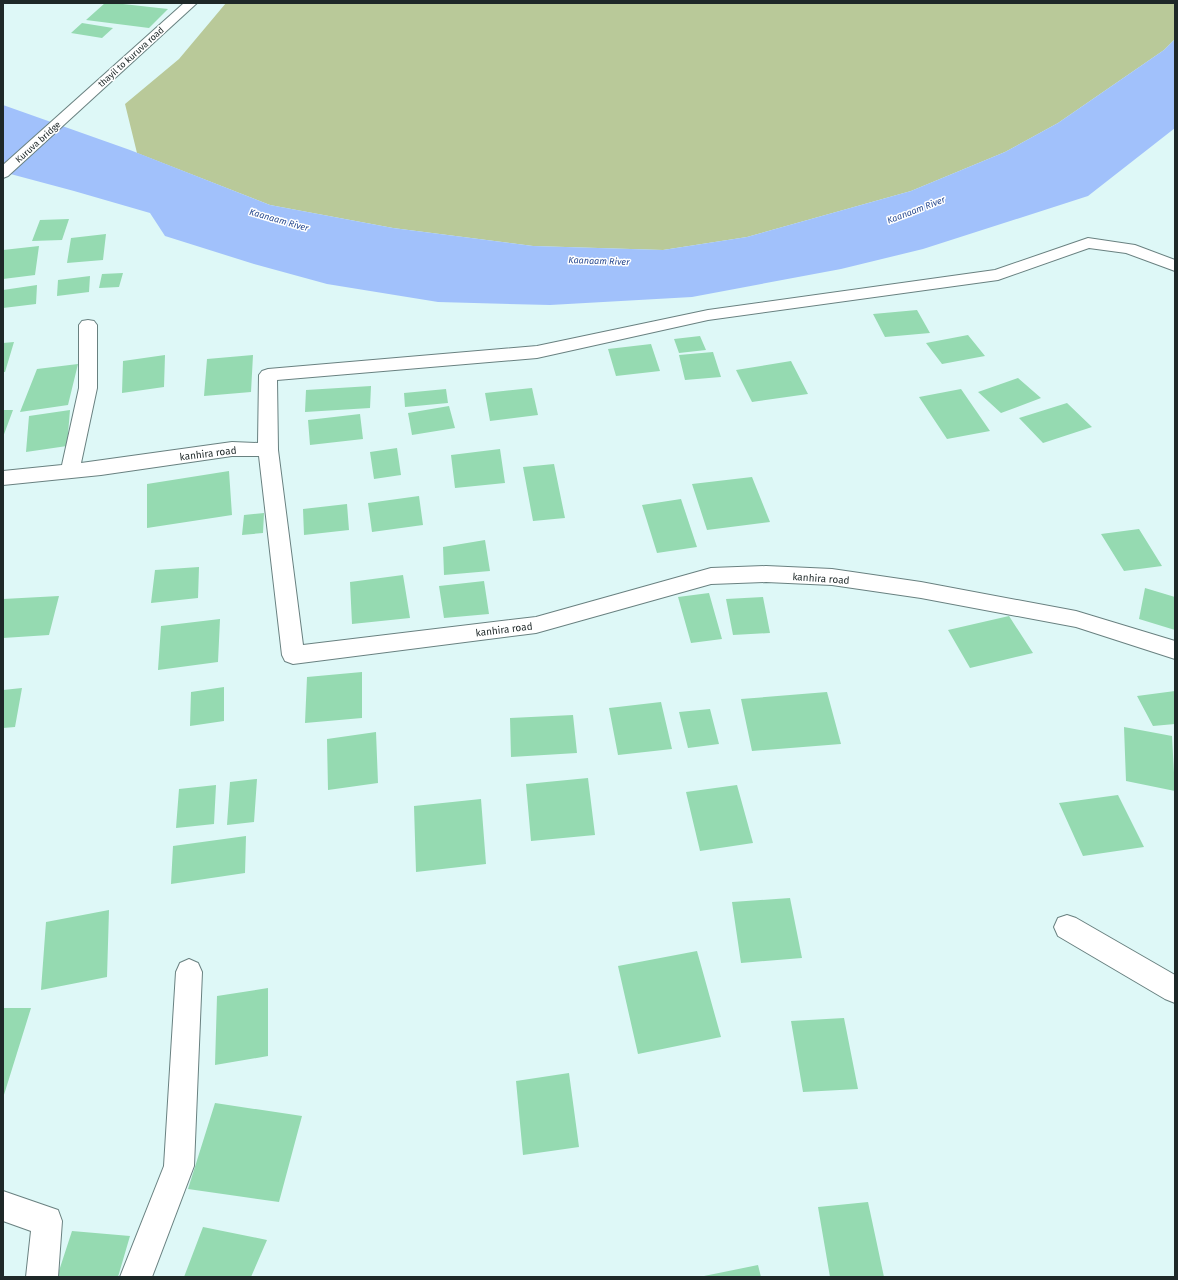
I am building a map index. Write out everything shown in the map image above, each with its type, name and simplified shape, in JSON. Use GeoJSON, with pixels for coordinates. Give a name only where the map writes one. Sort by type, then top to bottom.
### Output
{"type":"FeatureCollection","features":[{"type":"Feature","properties":{"kind":"street","name":"thayil to kuruva road"},"geometry":{"type":"LineString","coordinates":[[72,111],[191,3]]}},
{"type":"Feature","properties":{"kind":"street","name":"Kuruva bridge"},"geometry":{"type":"LineString","coordinates":[[3,173],[72,111]]}},
{"type":"Feature","properties":{"kind":"street"},"geometry":{"type":"LineString","coordinates":[[268,450],[268,375],[537,352],[708,315],[998,275],[1088,243],[1129,248],[1175,266]]}},
{"type":"Feature","properties":{"kind":"street"},"geometry":{"type":"LineString","coordinates":[[70,471],[88,388],[88,325]]}},
{"type":"Feature","properties":{"kind":"street","name":"kanhira road"},"geometry":{"type":"LineString","coordinates":[[3,478],[70,471],[232,449],[268,450],[293,655],[536,625],[711,576],[766,574],[832,577],[921,590],[1076,619],[1175,650]]}},
{"type":"Feature","properties":{"kind":"street"},"geometry":{"type":"LineString","coordinates":[[1068,927],[1175,990]]}},
{"type":"Feature","properties":{"kind":"street"},"geometry":{"type":"LineString","coordinates":[[136,1277],[179,1166],[188,972]]}},
{"type":"Feature","properties":{"kind":"street"},"geometry":{"type":"LineString","coordinates":[[3,1206],[47,1222],[42,1277]]}},
{"type":"Feature","properties":{"kind":"green space"},"geometry":{"type":"Polygon","coordinates":[[[226,3],[1175,3],[1175,39],[1164,50],[1058,123],[1005,152],[911,191],[747,237],[663,250],[533,246],[393,228],[270,205],[137,153],[125,104],[179,59],[226,3]]]}},
{"type":"Feature","properties":{"kind":"water","name":"Kaanaam River"},"geometry":{"type":"Polygon","coordinates":[[[1175,39],[1175,128],[1088,196],[923,249],[841,269],[692,297],[550,305],[438,302],[327,284],[254,264],[165,236],[150,213],[3,172],[3,105],[130,150],[270,205],[393,228],[533,246],[663,250],[747,237],[911,191],[1005,152],[1058,123],[1164,50],[1175,39]]]}},
{"type":"Feature","properties":{"kind":"building"},"geometry":{"type":"Polygon","coordinates":[[[105,3],[168,9],[149,28],[86,20],[105,3]]]}},
{"type":"Feature","properties":{"kind":"building"},"geometry":{"type":"Polygon","coordinates":[[[82,23],[113,28],[102,38],[71,33],[82,23]]]}},
{"type":"Feature","properties":{"kind":"building"},"geometry":{"type":"Polygon","coordinates":[[[69,219],[62,240],[32,241],[40,220],[69,219]]]}},
{"type":"Feature","properties":{"kind":"building"},"geometry":{"type":"Polygon","coordinates":[[[106,234],[103,260],[67,263],[71,238],[106,234]]]}},
{"type":"Feature","properties":{"kind":"building"},"geometry":{"type":"Polygon","coordinates":[[[39,246],[35,275],[3,279],[3,250],[39,246]]]}},
{"type":"Feature","properties":{"kind":"building"},"geometry":{"type":"Polygon","coordinates":[[[123,273],[119,287],[99,288],[102,274],[123,273]]]}},
{"type":"Feature","properties":{"kind":"building"},"geometry":{"type":"Polygon","coordinates":[[[90,276],[89,292],[57,296],[58,280],[90,276]]]}},
{"type":"Feature","properties":{"kind":"building"},"geometry":{"type":"Polygon","coordinates":[[[37,285],[36,304],[3,308],[3,290],[37,285]]]}},
{"type":"Feature","properties":{"kind":"building"},"geometry":{"type":"Polygon","coordinates":[[[917,310],[930,333],[885,337],[873,314],[917,310]]]}},
{"type":"Feature","properties":{"kind":"building"},"geometry":{"type":"Polygon","coordinates":[[[968,335],[985,356],[942,364],[926,343],[968,335]]]}},
{"type":"Feature","properties":{"kind":"building"},"geometry":{"type":"Polygon","coordinates":[[[700,336],[706,350],[679,353],[674,339],[700,336]]]}},
{"type":"Feature","properties":{"kind":"building"},"geometry":{"type":"Polygon","coordinates":[[[14,342],[5,372],[3,372],[3,343],[14,342]]]}},
{"type":"Feature","properties":{"kind":"building"},"geometry":{"type":"Polygon","coordinates":[[[651,344],[660,371],[616,376],[608,349],[651,344]]]}},
{"type":"Feature","properties":{"kind":"building"},"geometry":{"type":"Polygon","coordinates":[[[713,352],[721,377],[685,380],[679,355],[713,352]]]}},
{"type":"Feature","properties":{"kind":"building"},"geometry":{"type":"Polygon","coordinates":[[[165,355],[164,387],[122,393],[123,361],[165,355]]]}},
{"type":"Feature","properties":{"kind":"building"},"geometry":{"type":"Polygon","coordinates":[[[253,355],[251,392],[204,396],[207,359],[253,355]]]}},
{"type":"Feature","properties":{"kind":"building"},"geometry":{"type":"Polygon","coordinates":[[[791,361],[808,394],[752,402],[736,370],[791,361]]]}},
{"type":"Feature","properties":{"kind":"building"},"geometry":{"type":"Polygon","coordinates":[[[78,364],[68,405],[20,412],[37,369],[78,364]]]}},
{"type":"Feature","properties":{"kind":"building"},"geometry":{"type":"Polygon","coordinates":[[[1018,378],[1041,398],[1001,413],[978,392],[1018,378]]]}},
{"type":"Feature","properties":{"kind":"building"},"geometry":{"type":"Polygon","coordinates":[[[371,386],[370,408],[305,412],[306,390],[371,386]]]}},
{"type":"Feature","properties":{"kind":"building"},"geometry":{"type":"Polygon","coordinates":[[[532,388],[538,415],[490,421],[485,393],[532,388]]]}},
{"type":"Feature","properties":{"kind":"building"},"geometry":{"type":"Polygon","coordinates":[[[446,389],[448,403],[405,407],[404,393],[446,389]]]}},
{"type":"Feature","properties":{"kind":"building"},"geometry":{"type":"Polygon","coordinates":[[[961,389],[990,431],[947,439],[919,397],[961,389]]]}},
{"type":"Feature","properties":{"kind":"building"},"geometry":{"type":"Polygon","coordinates":[[[1067,403],[1092,427],[1043,443],[1019,418],[1067,403]]]}},
{"type":"Feature","properties":{"kind":"building"},"geometry":{"type":"Polygon","coordinates":[[[449,406],[455,428],[412,435],[408,413],[449,406]]]}},
{"type":"Feature","properties":{"kind":"building"},"geometry":{"type":"Polygon","coordinates":[[[3,410],[13,410],[3,437],[3,410]]]}},
{"type":"Feature","properties":{"kind":"building"},"geometry":{"type":"Polygon","coordinates":[[[70,410],[67,446],[26,452],[29,416],[70,410]]]}},
{"type":"Feature","properties":{"kind":"building"},"geometry":{"type":"Polygon","coordinates":[[[360,414],[363,439],[310,445],[308,420],[360,414]]]}},
{"type":"Feature","properties":{"kind":"building"},"geometry":{"type":"Polygon","coordinates":[[[397,448],[401,475],[374,479],[370,452],[397,448]]]}},
{"type":"Feature","properties":{"kind":"building"},"geometry":{"type":"Polygon","coordinates":[[[500,449],[505,483],[455,488],[451,455],[500,449]]]}},
{"type":"Feature","properties":{"kind":"building"},"geometry":{"type":"Polygon","coordinates":[[[554,464],[565,518],[533,521],[523,467],[554,464]]]}},
{"type":"Feature","properties":{"kind":"building"},"geometry":{"type":"Polygon","coordinates":[[[229,471],[232,515],[147,528],[147,484],[229,471]]]}},
{"type":"Feature","properties":{"kind":"building"},"geometry":{"type":"Polygon","coordinates":[[[752,477],[770,522],[707,530],[692,484],[752,477]]]}},
{"type":"Feature","properties":{"kind":"building"},"geometry":{"type":"Polygon","coordinates":[[[419,496],[423,525],[372,532],[368,503],[419,496]]]}},
{"type":"Feature","properties":{"kind":"building"},"geometry":{"type":"Polygon","coordinates":[[[681,499],[697,547],[657,553],[642,505],[681,499]]]}},
{"type":"Feature","properties":{"kind":"building"},"geometry":{"type":"Polygon","coordinates":[[[347,504],[349,530],[304,535],[303,509],[347,504]]]}},
{"type":"Feature","properties":{"kind":"building"},"geometry":{"type":"Polygon","coordinates":[[[264,513],[263,533],[242,535],[244,515],[264,513]]]}},
{"type":"Feature","properties":{"kind":"building"},"geometry":{"type":"Polygon","coordinates":[[[1139,529],[1162,566],[1124,571],[1101,534],[1139,529]]]}},
{"type":"Feature","properties":{"kind":"building"},"geometry":{"type":"Polygon","coordinates":[[[485,540],[490,571],[444,575],[443,547],[485,540]]]}},
{"type":"Feature","properties":{"kind":"building"},"geometry":{"type":"Polygon","coordinates":[[[199,567],[198,598],[151,603],[155,570],[199,567]]]}},
{"type":"Feature","properties":{"kind":"building"},"geometry":{"type":"Polygon","coordinates":[[[403,575],[410,618],[352,624],[350,582],[403,575]]]}},
{"type":"Feature","properties":{"kind":"building"},"geometry":{"type":"Polygon","coordinates":[[[484,581],[489,614],[444,618],[439,586],[484,581]]]}},
{"type":"Feature","properties":{"kind":"building"},"geometry":{"type":"Polygon","coordinates":[[[1145,588],[1175,597],[1175,630],[1139,619],[1145,588]]]}},
{"type":"Feature","properties":{"kind":"building"},"geometry":{"type":"Polygon","coordinates":[[[709,593],[722,639],[691,643],[678,597],[709,593]]]}},
{"type":"Feature","properties":{"kind":"building"},"geometry":{"type":"Polygon","coordinates":[[[59,596],[49,635],[3,638],[3,599],[59,596]]]}},
{"type":"Feature","properties":{"kind":"building"},"geometry":{"type":"Polygon","coordinates":[[[763,597],[770,633],[733,635],[726,599],[763,597]]]}},
{"type":"Feature","properties":{"kind":"building"},"geometry":{"type":"Polygon","coordinates":[[[1009,616],[1033,653],[970,668],[948,630],[1009,616]]]}},
{"type":"Feature","properties":{"kind":"building"},"geometry":{"type":"Polygon","coordinates":[[[220,619],[218,662],[158,670],[161,626],[220,619]]]}},
{"type":"Feature","properties":{"kind":"building"},"geometry":{"type":"Polygon","coordinates":[[[362,672],[362,718],[305,723],[307,677],[362,672]]]}},
{"type":"Feature","properties":{"kind":"building"},"geometry":{"type":"Polygon","coordinates":[[[224,687],[224,721],[190,726],[191,692],[224,687]]]}},
{"type":"Feature","properties":{"kind":"building"},"geometry":{"type":"Polygon","coordinates":[[[22,688],[15,727],[3,728],[3,690],[22,688]]]}},
{"type":"Feature","properties":{"kind":"building"},"geometry":{"type":"Polygon","coordinates":[[[1175,691],[1175,724],[1153,726],[1137,696],[1175,691]]]}},
{"type":"Feature","properties":{"kind":"building"},"geometry":{"type":"Polygon","coordinates":[[[827,692],[841,744],[752,751],[741,699],[827,692]]]}},
{"type":"Feature","properties":{"kind":"building"},"geometry":{"type":"Polygon","coordinates":[[[661,702],[672,749],[618,755],[609,708],[661,702]]]}},
{"type":"Feature","properties":{"kind":"building"},"geometry":{"type":"Polygon","coordinates":[[[710,709],[719,744],[688,748],[679,712],[710,709]]]}},
{"type":"Feature","properties":{"kind":"building"},"geometry":{"type":"Polygon","coordinates":[[[573,715],[577,753],[511,757],[510,718],[573,715]]]}},
{"type":"Feature","properties":{"kind":"building"},"geometry":{"type":"Polygon","coordinates":[[[1124,727],[1172,736],[1175,791],[1126,781],[1124,727]]]}},
{"type":"Feature","properties":{"kind":"building"},"geometry":{"type":"Polygon","coordinates":[[[376,732],[378,783],[328,790],[327,739],[376,732]]]}},
{"type":"Feature","properties":{"kind":"building"},"geometry":{"type":"Polygon","coordinates":[[[588,778],[595,835],[531,841],[526,784],[588,778]]]}},
{"type":"Feature","properties":{"kind":"building"},"geometry":{"type":"Polygon","coordinates":[[[257,779],[254,822],[227,825],[230,782],[257,779]]]}},
{"type":"Feature","properties":{"kind":"building"},"geometry":{"type":"Polygon","coordinates":[[[216,785],[214,824],[176,828],[179,789],[216,785]]]}},
{"type":"Feature","properties":{"kind":"building"},"geometry":{"type":"Polygon","coordinates":[[[737,785],[753,843],[700,851],[686,792],[737,785]]]}},
{"type":"Feature","properties":{"kind":"building"},"geometry":{"type":"Polygon","coordinates":[[[1118,795],[1144,847],[1083,856],[1059,803],[1118,795]]]}},
{"type":"Feature","properties":{"kind":"building"},"geometry":{"type":"Polygon","coordinates":[[[481,799],[486,864],[416,872],[414,806],[481,799]]]}},
{"type":"Feature","properties":{"kind":"building"},"geometry":{"type":"Polygon","coordinates":[[[246,836],[245,873],[171,884],[173,846],[246,836]]]}},
{"type":"Feature","properties":{"kind":"building"},"geometry":{"type":"Polygon","coordinates":[[[790,898],[802,958],[741,963],[732,902],[790,898]]]}},
{"type":"Feature","properties":{"kind":"building"},"geometry":{"type":"Polygon","coordinates":[[[109,910],[107,977],[41,990],[46,922],[109,910]]]}},
{"type":"Feature","properties":{"kind":"building"},"geometry":{"type":"Polygon","coordinates":[[[697,951],[721,1037],[638,1054],[618,966],[697,951]]]}},
{"type":"Feature","properties":{"kind":"building"},"geometry":{"type":"Polygon","coordinates":[[[268,988],[268,1056],[215,1065],[217,996],[268,988]]]}},
{"type":"Feature","properties":{"kind":"building"},"geometry":{"type":"Polygon","coordinates":[[[3,1008],[31,1008],[3,1098],[3,1008]]]}},
{"type":"Feature","properties":{"kind":"building"},"geometry":{"type":"Polygon","coordinates":[[[844,1018],[858,1089],[803,1092],[791,1021],[844,1018]]]}},
{"type":"Feature","properties":{"kind":"building"},"geometry":{"type":"Polygon","coordinates":[[[569,1073],[579,1147],[523,1155],[516,1081],[569,1073]]]}},
{"type":"Feature","properties":{"kind":"building"},"geometry":{"type":"Polygon","coordinates":[[[215,1103],[302,1116],[279,1202],[188,1189],[215,1103]]]}},
{"type":"Feature","properties":{"kind":"building"},"geometry":{"type":"Polygon","coordinates":[[[868,1202],[884,1277],[830,1277],[818,1207],[868,1202]]]}},
{"type":"Feature","properties":{"kind":"building"},"geometry":{"type":"Polygon","coordinates":[[[203,1227],[267,1240],[251,1277],[184,1277],[203,1227]]]}},
{"type":"Feature","properties":{"kind":"building"},"geometry":{"type":"Polygon","coordinates":[[[72,1231],[130,1236],[118,1277],[57,1277],[72,1231]]]}},
{"type":"Feature","properties":{"kind":"building"},"geometry":{"type":"Polygon","coordinates":[[[758,1265],[761,1277],[704,1277],[704,1276],[758,1265]]]}}]}
